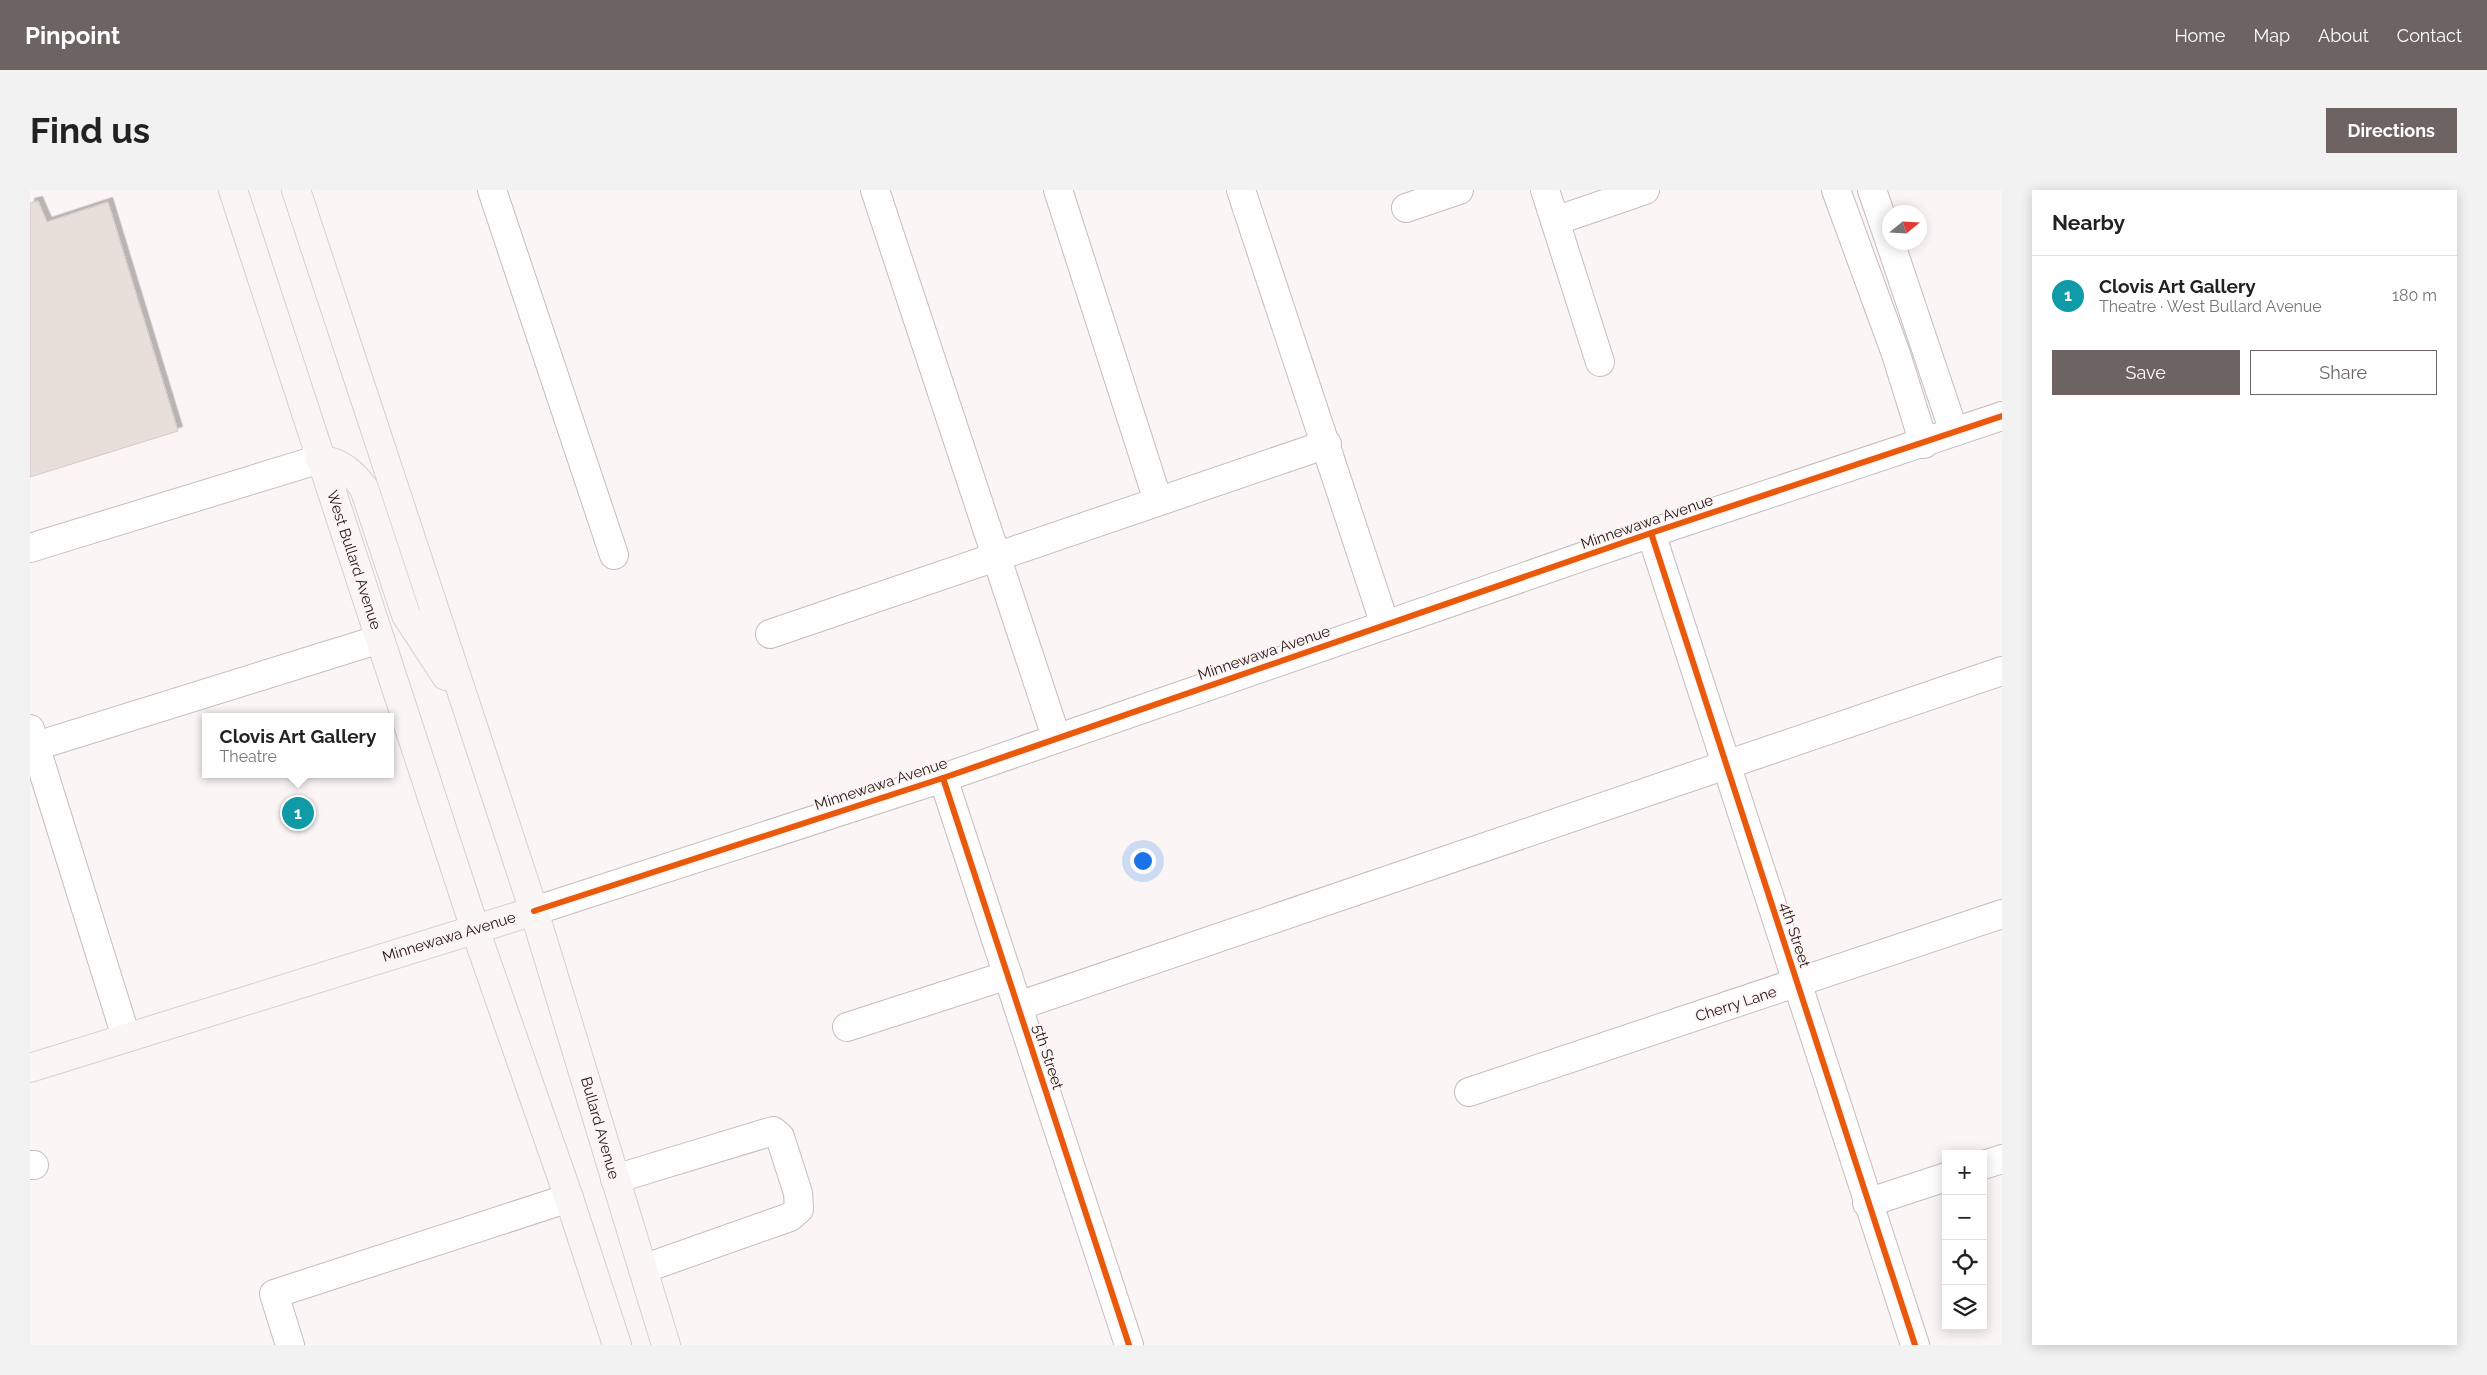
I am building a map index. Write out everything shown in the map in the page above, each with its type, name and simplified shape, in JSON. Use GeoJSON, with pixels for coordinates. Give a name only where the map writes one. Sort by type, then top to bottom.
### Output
{"type":"FeatureCollection","features":[{"type":"Feature","properties":{"kind":"main road","name":"West Bullard Avenue"},"geometry":{"type":"LineString","coordinates":[[233,190],[475,929]]}},
{"type":"Feature","properties":{"kind":"main road"},"geometry":{"type":"LineString","coordinates":[[296,190],[534,911]]}},
{"type":"Feature","properties":{"kind":"main road"},"geometry":{"type":"LineString","coordinates":[[320,459],[332,461],[343,466],[354,474],[364,488],[406,615],[467,709]]}},
{"type":"Feature","properties":{"kind":"main road","name":"Minnewawa Avenue"},"geometry":{"type":"LineString","coordinates":[[30,1068],[534,911]]}},
{"type":"Feature","properties":{"kind":"main road","name":"Bullard Avenue"},"geometry":{"type":"LineString","coordinates":[[534,911],[666,1345]]}},
{"type":"Feature","properties":{"kind":"main road"},"geometry":{"type":"LineString","coordinates":[[475,929],[569,1198],[617,1345]]}},
{"type":"Feature","properties":{"kind":"street"},"geometry":{"type":"LineString","coordinates":[[492,190],[614,555]]}},
{"type":"Feature","properties":{"kind":"street"},"geometry":{"type":"LineString","coordinates":[[875,190],[1056,737]]}},
{"type":"Feature","properties":{"kind":"street"},"geometry":{"type":"LineString","coordinates":[[1058,190],[1158,501]]}},
{"type":"Feature","properties":{"kind":"street"},"geometry":{"type":"LineString","coordinates":[[1241,190],[1385,625]]}},
{"type":"Feature","properties":{"kind":"street"},"geometry":{"type":"LineString","coordinates":[[1406,208],[1459,190]]}},
{"type":"Feature","properties":{"kind":"street"},"geometry":{"type":"LineString","coordinates":[[1545,190],[1600,362]]}},
{"type":"Feature","properties":{"kind":"street"},"geometry":{"type":"LineString","coordinates":[[1556,221],[1645,190]]}},
{"type":"Feature","properties":{"kind":"street"},"geometry":{"type":"LineString","coordinates":[[1836,190],[1873,291],[1924,444]]}},
{"type":"Feature","properties":{"kind":"street"},"geometry":{"type":"LineString","coordinates":[[1872,190],[1882,219]]}},
{"type":"Feature","properties":{"kind":"street"},"geometry":{"type":"LineString","coordinates":[[1893,250],[1954,432]]}},
{"type":"Feature","properties":{"kind":"street"},"geometry":{"type":"LineString","coordinates":[[1873,291],[1903,281]]}},
{"type":"Feature","properties":{"kind":"street","name":"Minnewawa Avenue"},"geometry":{"type":"LineString","coordinates":[[534,911],[943,778],[1056,737],[1651,533],[1924,444],[2002,416]]}},
{"type":"Feature","properties":{"kind":"street"},"geometry":{"type":"LineString","coordinates":[[770,634],[1326,444]]}},
{"type":"Feature","properties":{"kind":"street"},"geometry":{"type":"LineString","coordinates":[[30,548],[320,459]]}},
{"type":"Feature","properties":{"kind":"street","name":"4th Street"},"geometry":{"type":"LineString","coordinates":[[1651,533],[1915,1345]]}},
{"type":"Feature","properties":{"kind":"street"},"geometry":{"type":"LineString","coordinates":[[126,1037],[32,741],[380,640]]}},
{"type":"Feature","properties":{"kind":"street"},"geometry":{"type":"LineString","coordinates":[[1018,1006],[2002,671]]}},
{"type":"Feature","properties":{"kind":"street","name":"5th Street"},"geometry":{"type":"LineString","coordinates":[[943,778],[1129,1345]]}},
{"type":"Feature","properties":{"kind":"street","name":"Cherry Lane"},"geometry":{"type":"LineString","coordinates":[[1469,1092],[2002,914]]}},
{"type":"Feature","properties":{"kind":"street"},"geometry":{"type":"LineString","coordinates":[[848,1027],[1008,975]]}},
{"type":"Feature","properties":{"kind":"street"},"geometry":{"type":"LineString","coordinates":[[615,1179],[774,1131],[780,1137],[798,1194],[799,1209],[790,1217],[642,1269]]}},
{"type":"Feature","properties":{"kind":"street"},"geometry":{"type":"LineString","coordinates":[[1987,1164],[2002,1159]]}},
{"type":"Feature","properties":{"kind":"street"},"geometry":{"type":"LineString","coordinates":[[1868,1203],[1942,1179]]}},
{"type":"Feature","properties":{"kind":"street"},"geometry":{"type":"LineString","coordinates":[[290,1345],[274,1294],[569,1198]]}},
{"type":"Feature","properties":{"kind":"building"},"geometry":{"type":"Polygon","coordinates":[[[38,201],[47,222],[108,202],[178,431],[30,477],[30,203],[38,201]]]}},
{"type":"Feature","properties":{"kind":"cycle path"},"geometry":{"type":"LineString","coordinates":[[534,911],[943,778],[1651,533],[2002,416]]}},
{"type":"Feature","properties":{"kind":"cycle path"},"geometry":{"type":"LineString","coordinates":[[1651,533],[1915,1345]]}},
{"type":"Feature","properties":{"kind":"cycle path"},"geometry":{"type":"LineString","coordinates":[[943,778],[1129,1345]]}},
{"type":"Feature","properties":{"kind":"place","name":"Clovis Art Gallery"},"geometry":{"type":"Point","coordinates":[298,813]}}]}
